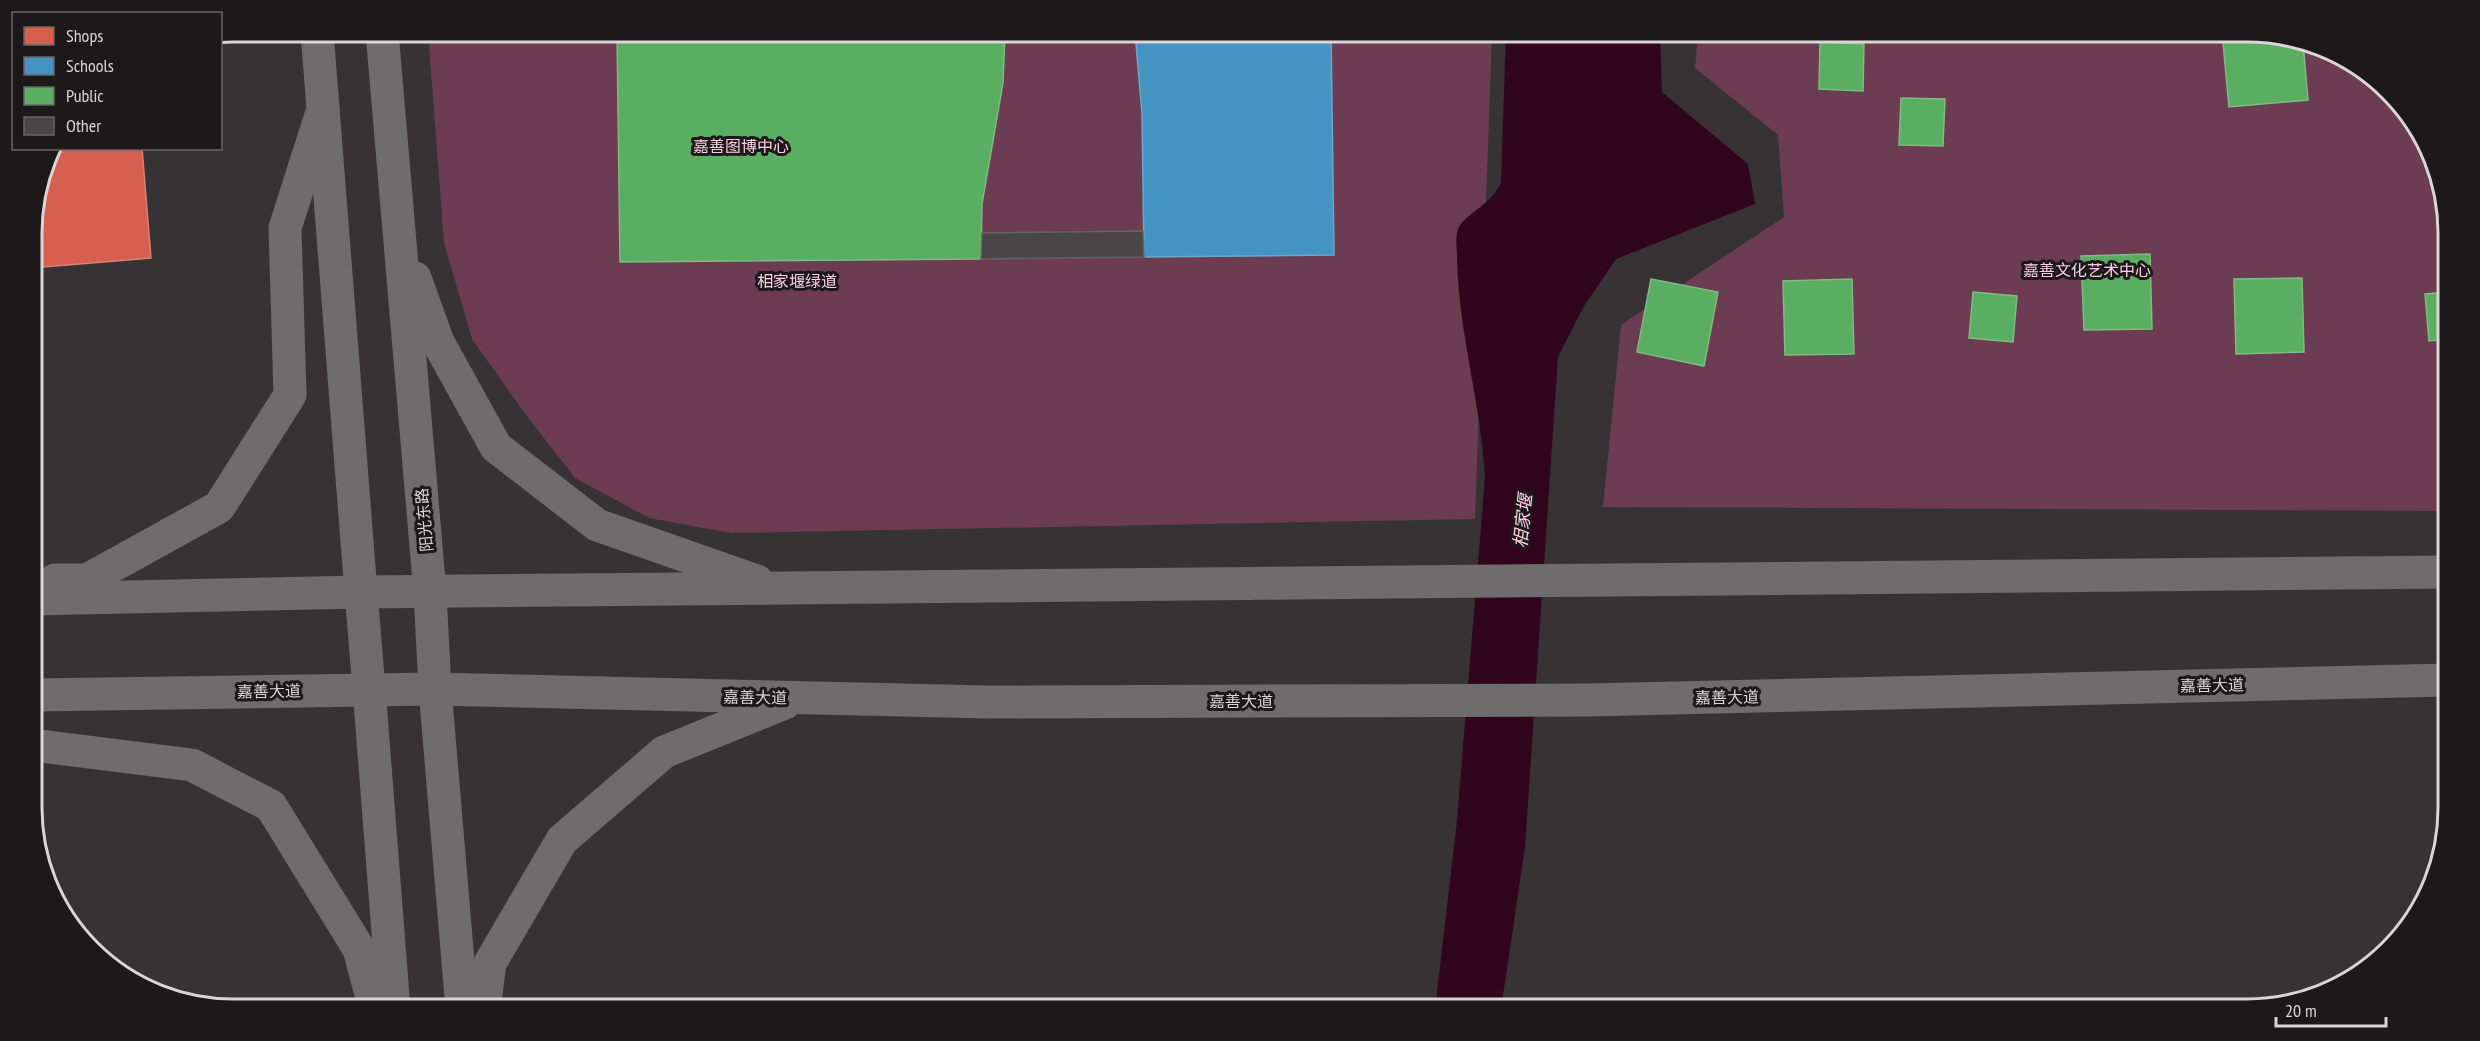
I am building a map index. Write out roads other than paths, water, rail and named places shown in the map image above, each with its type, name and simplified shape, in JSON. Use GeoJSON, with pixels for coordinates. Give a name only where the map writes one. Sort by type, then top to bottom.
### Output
{"type":"FeatureCollection","features":[{"type":"Feature","properties":{"kind":"main road"},"geometry":{"type":"LineString","coordinates":[[318,42],[361,592]]}},
{"type":"Feature","properties":{"kind":"main road","name":"阳光东路"},"geometry":{"type":"LineString","coordinates":[[383,42],[430,593],[435,689],[461,999]]}},
{"type":"Feature","properties":{"kind":"main road"},"geometry":{"type":"LineString","coordinates":[[42,580],[87,580],[219,507],[290,395],[285,228],[323,109]]}},
{"type":"Feature","properties":{"kind":"main road"},"geometry":{"type":"LineString","coordinates":[[400,235],[438,342],[496,447],[597,525],[778,589]]}},
{"type":"Feature","properties":{"kind":"main road"},"geometry":{"type":"LineString","coordinates":[[42,599],[361,592],[2438,572]]}},
{"type":"Feature","properties":{"kind":"main road","name":"嘉善大道"},"geometry":{"type":"LineString","coordinates":[[42,695],[435,689],[988,702],[1588,700],[2438,680]]}},
{"type":"Feature","properties":{"kind":"main road"},"geometry":{"type":"LineString","coordinates":[[369,689],[393,999]]}},
{"type":"Feature","properties":{"kind":"main road"},"geometry":{"type":"LineString","coordinates":[[485,999],[490,963],[562,840],[664,752],[798,698]]}},
{"type":"Feature","properties":{"kind":"main road"},"geometry":{"type":"LineString","coordinates":[[42,746],[192,765],[271,806],[359,949],[372,999]]}},
{"type":"Feature","properties":{"kind":"street"},"geometry":{"type":"LineString","coordinates":[[361,592],[369,689]]}},
{"type":"Feature","properties":{"kind":"water","name":"相家堰"},"geometry":{"type":"Polygon","coordinates":[[[1506,42],[1660,42],[1662,92],[1748,164],[1755,204],[1616,259],[1584,306],[1558,357],[1525,847],[1502,999],[1436,999],[1457,821],[1485,477],[1483,449],[1461,312],[1456,243],[1461,223],[1491,197],[1501,182],[1506,42]]]}},
{"type":"Feature","properties":{"kind":"park label","name":"嘉善图博中心"},"geometry":{"type":"Point","coordinates":[741,146]}},
{"type":"Feature","properties":{"kind":"park label","name":"嘉善文化艺术中心"},"geometry":{"type":"Point","coordinates":[2087,270]}},
{"type":"Feature","properties":{"kind":"park label","name":"相家堰绿道"},"geometry":{"type":"Point","coordinates":[797,281]}}]}
